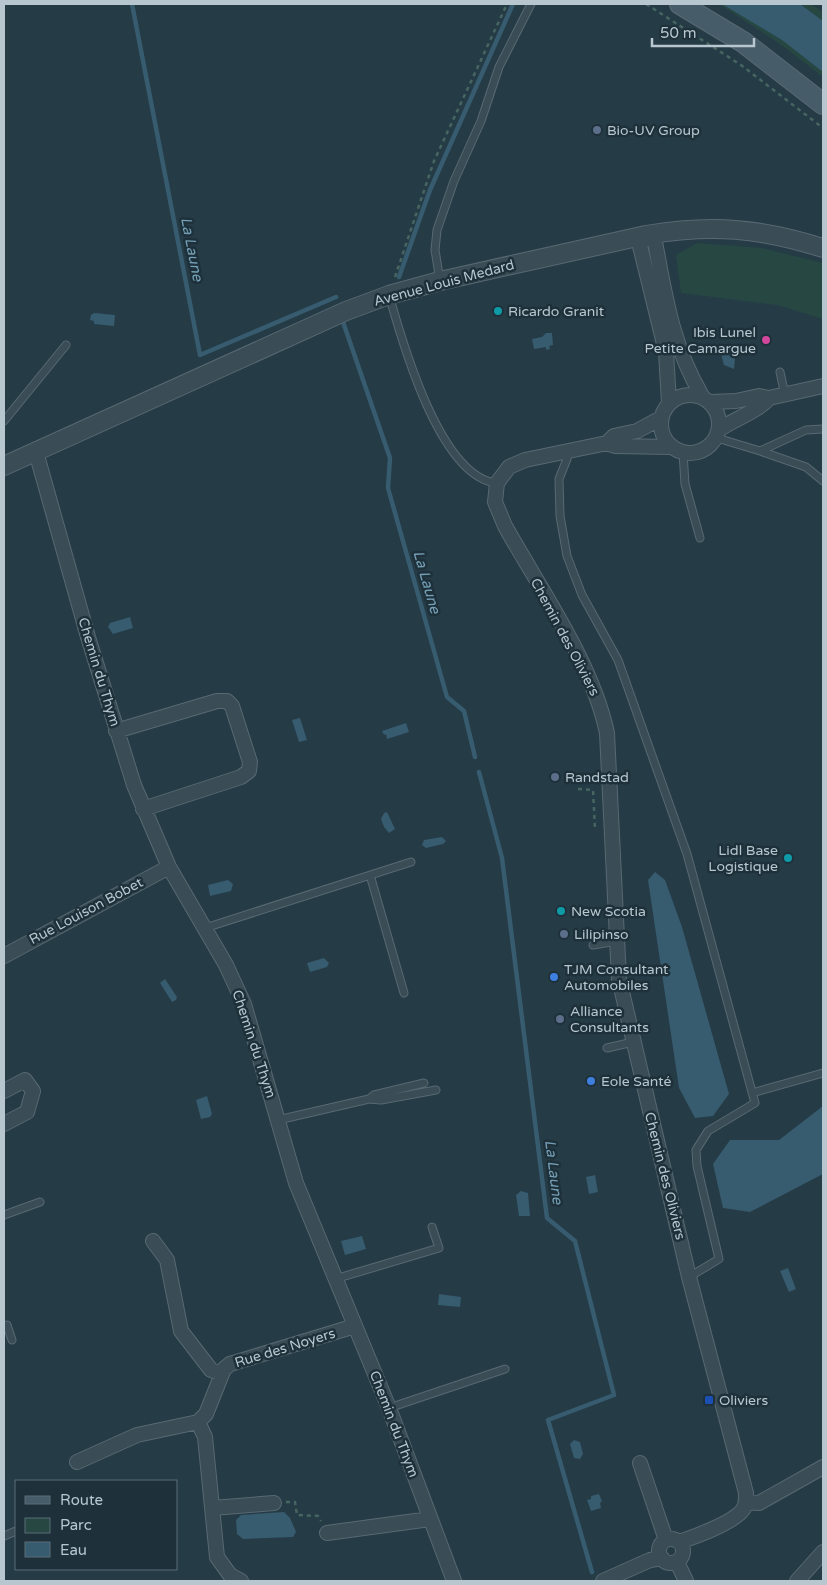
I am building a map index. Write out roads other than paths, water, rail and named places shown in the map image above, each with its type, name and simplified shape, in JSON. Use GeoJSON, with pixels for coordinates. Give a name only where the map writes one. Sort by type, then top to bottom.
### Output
{"type":"FeatureCollection","features":[{"type":"Feature","properties":{"kind":"main road"},"geometry":{"type":"LineString","coordinates":[[680,4],[743,42],[823,104]]}},
{"type":"Feature","properties":{"kind":"street","name":"Avenue Louis Medard"},"geometry":{"type":"LineString","coordinates":[[4,466],[346,311],[389,295],[440,281],[646,235],[694,228],[735,229],[781,235],[823,248]]}},
{"type":"Feature","properties":{"kind":"street"},"geometry":{"type":"LineString","coordinates":[[677,450],[662,434],[661,418],[669,403],[666,352],[640,246],[646,235],[655,242],[674,335],[685,367],[706,399],[717,410],[718,433]]}},
{"type":"Feature","properties":{"kind":"street"},"geometry":{"type":"LineString","coordinates":[[669,403],[684,395],[736,401],[759,396],[769,398],[823,386]]}},
{"type":"Feature","properties":{"kind":"street"},"geometry":{"type":"LineString","coordinates":[[498,483],[509,467],[525,460],[607,443],[615,446],[702,451],[718,433],[742,415],[763,406],[769,398]]}},
{"type":"Feature","properties":{"kind":"street"},"geometry":{"type":"LineString","coordinates":[[607,443],[614,436],[637,431],[661,418]]}},
{"type":"Feature","properties":{"kind":"street","name":"Chemin du Thym"},"geometry":{"type":"LineString","coordinates":[[36,452],[116,731],[143,809],[169,867],[226,965],[244,1004],[296,1183],[389,1408],[454,1581]]}},
{"type":"Feature","properties":{"kind":"street","name":"Chemin des Oliviers"},"geometry":{"type":"LineString","coordinates":[[498,483],[496,502],[505,526],[583,665],[602,712],[606,733],[619,979],[689,1276],[746,1493],[746,1502]]}},
{"type":"Feature","properties":{"kind":"street"},"geometry":{"type":"LineString","coordinates":[[116,731],[217,701],[226,701],[232,706],[250,762],[249,771],[241,777],[143,809]]}},
{"type":"Feature","properties":{"kind":"street","name":"Rue Louison Bobet"},"geometry":{"type":"LineString","coordinates":[[4,956],[169,867]]}},
{"type":"Feature","properties":{"kind":"street"},"geometry":{"type":"LineString","coordinates":[[4,1091],[25,1080],[33,1091],[27,1112],[4,1124]]}},
{"type":"Feature","properties":{"kind":"street"},"geometry":{"type":"LineString","coordinates":[[153,1241],[167,1260],[181,1331],[211,1370],[222,1374]]}},
{"type":"Feature","properties":{"kind":"street","name":"Rue des Noyers"},"geometry":{"type":"LineString","coordinates":[[198,1422],[206,1414],[224,1369],[230,1364],[355,1326]]}},
{"type":"Feature","properties":{"kind":"street"},"geometry":{"type":"LineString","coordinates":[[76,1462],[137,1435],[198,1422],[205,1437],[217,1556],[230,1574],[241,1581]]}},
{"type":"Feature","properties":{"kind":"street"},"geometry":{"type":"LineString","coordinates":[[640,1463],[668,1552],[686,1581]]}},
{"type":"Feature","properties":{"kind":"street"},"geometry":{"type":"LineString","coordinates":[[603,1581],[668,1552],[739,1514],[746,1502],[759,1503],[823,1467]]}},
{"type":"Feature","properties":{"kind":"street"},"geometry":{"type":"LineString","coordinates":[[212,1508],[274,1503]]}},
{"type":"Feature","properties":{"kind":"street"},"geometry":{"type":"LineString","coordinates":[[327,1533],[430,1519]]}},
{"type":"Feature","properties":{"kind":"street"},"geometry":{"type":"LineString","coordinates":[[797,1581],[823,1552]]}},
{"type":"Feature","properties":{"kind":"lane"},"geometry":{"type":"LineString","coordinates":[[440,281],[435,250],[437,230],[454,181],[481,121],[499,67],[531,4]]}},
{"type":"Feature","properties":{"kind":"lane"},"geometry":{"type":"LineString","coordinates":[[389,295],[408,362],[436,424],[456,456],[475,473],[498,483]]}},
{"type":"Feature","properties":{"kind":"lane"},"geometry":{"type":"LineString","coordinates":[[4,421],[66,345]]}},
{"type":"Feature","properties":{"kind":"lane"},"geometry":{"type":"LineString","coordinates":[[780,372],[785,395]]}},
{"type":"Feature","properties":{"kind":"lane"},"geometry":{"type":"LineString","coordinates":[[760,451],[806,430],[823,429]]}},
{"type":"Feature","properties":{"kind":"lane"},"geometry":{"type":"LineString","coordinates":[[718,433],[760,451],[806,467],[823,481]]}},
{"type":"Feature","properties":{"kind":"lane"},"geometry":{"type":"LineString","coordinates":[[566,450],[567,459],[559,479],[560,516],[567,556],[582,595],[618,660],[687,854],[755,1103],[708,1131],[696,1150],[697,1166],[719,1258],[689,1276]]}},
{"type":"Feature","properties":{"kind":"lane"},"geometry":{"type":"LineString","coordinates":[[677,450],[700,538]]}},
{"type":"Feature","properties":{"kind":"lane"},"geometry":{"type":"LineString","coordinates":[[205,928],[411,862]]}},
{"type":"Feature","properties":{"kind":"lane"},"geometry":{"type":"LineString","coordinates":[[370,875],[404,993]]}},
{"type":"Feature","properties":{"kind":"lane"},"geometry":{"type":"LineString","coordinates":[[593,945],[617,941]]}},
{"type":"Feature","properties":{"kind":"lane"},"geometry":{"type":"LineString","coordinates":[[607,1048],[633,1042]]}},
{"type":"Feature","properties":{"kind":"lane"},"geometry":{"type":"LineString","coordinates":[[752,1093],[823,1073]]}},
{"type":"Feature","properties":{"kind":"lane"},"geometry":{"type":"LineString","coordinates":[[369,1099],[374,1094],[424,1083]]}},
{"type":"Feature","properties":{"kind":"lane"},"geometry":{"type":"LineString","coordinates":[[278,1120],[369,1099],[381,1100],[436,1090]]}},
{"type":"Feature","properties":{"kind":"lane"},"geometry":{"type":"LineString","coordinates":[[4,1215],[40,1202]]}},
{"type":"Feature","properties":{"kind":"lane"},"geometry":{"type":"LineString","coordinates":[[335,1278],[439,1248],[432,1227]]}},
{"type":"Feature","properties":{"kind":"lane"},"geometry":{"type":"LineString","coordinates":[[4,1326],[7,1324],[12,1340]]}},
{"type":"Feature","properties":{"kind":"lane"},"geometry":{"type":"LineString","coordinates":[[389,1408],[504,1369]]}},
{"type":"Feature","properties":{"kind":"water"},"geometry":{"type":"Polygon","coordinates":[[[722,4],[800,4],[823,21],[823,72],[782,40],[722,4]]]}},
{"type":"Feature","properties":{"kind":"water"},"geometry":{"type":"Polygon","coordinates":[[[94,313],[115,315],[114,326],[94,324],[94,321],[90,320],[91,315],[94,313]]]}},
{"type":"Feature","properties":{"kind":"water"},"geometry":{"type":"Polygon","coordinates":[[[546,333],[552,333],[553,345],[549,346],[550,349],[546,350],[546,347],[534,349],[532,339],[542,337],[546,333]]]}},
{"type":"Feature","properties":{"kind":"water"},"geometry":{"type":"Polygon","coordinates":[[[719,347],[731,350],[735,359],[734,369],[724,365],[719,347]]]}},
{"type":"Feature","properties":{"kind":"water"},"geometry":{"type":"Polygon","coordinates":[[[130,617],[133,628],[113,634],[108,627],[110,623],[130,617]]]}},
{"type":"Feature","properties":{"kind":"water"},"geometry":{"type":"Polygon","coordinates":[[[300,718],[307,740],[299,742],[292,720],[300,718]]]}},
{"type":"Feature","properties":{"kind":"water"},"geometry":{"type":"Polygon","coordinates":[[[406,723],[409,732],[387,739],[386,734],[384,735],[382,731],[406,723]]]}},
{"type":"Feature","properties":{"kind":"water"},"geometry":{"type":"Polygon","coordinates":[[[387,812],[395,829],[389,833],[381,819],[384,813],[387,812]]]}},
{"type":"Feature","properties":{"kind":"water"},"geometry":{"type":"Polygon","coordinates":[[[442,837],[446,841],[443,844],[426,848],[422,845],[424,840],[442,837]]]}},
{"type":"Feature","properties":{"kind":"water"},"geometry":{"type":"Polygon","coordinates":[[[655,872],[665,880],[682,927],[729,1094],[713,1116],[695,1118],[679,1088],[648,880],[655,872]]]}},
{"type":"Feature","properties":{"kind":"water"},"geometry":{"type":"Polygon","coordinates":[[[228,880],[233,884],[231,891],[210,896],[208,885],[228,880]]]}},
{"type":"Feature","properties":{"kind":"water"},"geometry":{"type":"Polygon","coordinates":[[[324,958],[329,963],[327,967],[310,972],[307,963],[324,958]]]}},
{"type":"Feature","properties":{"kind":"water"},"geometry":{"type":"Polygon","coordinates":[[[165,979],[177,997],[172,1002],[160,983],[165,979]]]}},
{"type":"Feature","properties":{"kind":"water"},"geometry":{"type":"Polygon","coordinates":[[[207,1096],[212,1114],[210,1117],[201,1119],[196,1100],[207,1096]]]}},
{"type":"Feature","properties":{"kind":"water"},"geometry":{"type":"Polygon","coordinates":[[[823,1106],[823,1174],[750,1212],[723,1208],[713,1164],[730,1140],[779,1140],[823,1106]]]}},
{"type":"Feature","properties":{"kind":"water"},"geometry":{"type":"Polygon","coordinates":[[[595,1175],[598,1192],[589,1194],[586,1177],[595,1175]]]}},
{"type":"Feature","properties":{"kind":"water"},"geometry":{"type":"Polygon","coordinates":[[[521,1191],[528,1193],[530,1216],[519,1216],[516,1195],[521,1191]]]}},
{"type":"Feature","properties":{"kind":"water"},"geometry":{"type":"Polygon","coordinates":[[[362,1236],[366,1249],[345,1255],[341,1241],[362,1236]]]}},
{"type":"Feature","properties":{"kind":"water"},"geometry":{"type":"Polygon","coordinates":[[[788,1268],[796,1289],[789,1292],[780,1271],[788,1268]]]}},
{"type":"Feature","properties":{"kind":"water"},"geometry":{"type":"Polygon","coordinates":[[[439,1294],[461,1297],[460,1307],[438,1305],[439,1294]]]}},
{"type":"Feature","properties":{"kind":"water"},"geometry":{"type":"Polygon","coordinates":[[[574,1440],[580,1442],[583,1454],[580,1459],[574,1458],[570,1444],[574,1440]]]}},
{"type":"Feature","properties":{"kind":"water"},"geometry":{"type":"Polygon","coordinates":[[[599,1494],[602,1501],[600,1503],[601,1508],[591,1511],[587,1500],[591,1499],[591,1496],[599,1494]]]}},
{"type":"Feature","properties":{"kind":"water"},"geometry":{"type":"Polygon","coordinates":[[[284,1512],[290,1518],[296,1532],[293,1537],[243,1539],[237,1534],[236,1520],[241,1515],[284,1512]]]}},
{"type":"Feature","properties":{"kind":"waterway","name":"La Laune"},"geometry":{"type":"LineString","coordinates":[[132,4],[200,355],[336,297]]}},
{"type":"Feature","properties":{"kind":"waterway"},"geometry":{"type":"LineString","coordinates":[[399,277],[430,190],[513,4]]}},
{"type":"Feature","properties":{"kind":"waterway","name":"La Laune"},"geometry":{"type":"LineString","coordinates":[[343,322],[390,458],[388,488],[447,697],[464,711],[475,757]]}},
{"type":"Feature","properties":{"kind":"waterway","name":"La Laune"},"geometry":{"type":"LineString","coordinates":[[479,772],[502,858],[547,1218],[575,1241],[614,1395],[548,1420],[592,1572]]}},
{"type":"Feature","properties":{"kind":"place","name":"Bio-UV Group"},"geometry":{"type":"Point","coordinates":[597,130]}},
{"type":"Feature","properties":{"kind":"place","name":"Ricardo Granit"},"geometry":{"type":"Point","coordinates":[498,311]}},
{"type":"Feature","properties":{"kind":"place","name":"Ibis Lunel Petite Camargue"},"geometry":{"type":"Point","coordinates":[766,340]}},
{"type":"Feature","properties":{"kind":"place","name":"Randstad"},"geometry":{"type":"Point","coordinates":[555,777]}},
{"type":"Feature","properties":{"kind":"place","name":"Lidl Base Logistique"},"geometry":{"type":"Point","coordinates":[788,858]}},
{"type":"Feature","properties":{"kind":"place","name":"New Scotia"},"geometry":{"type":"Point","coordinates":[561,911]}},
{"type":"Feature","properties":{"kind":"place","name":"Lilipinso"},"geometry":{"type":"Point","coordinates":[564,934]}},
{"type":"Feature","properties":{"kind":"place","name":"TJM Consultant Automobiles"},"geometry":{"type":"Point","coordinates":[554,977]}},
{"type":"Feature","properties":{"kind":"place","name":"Alliance Consultants"},"geometry":{"type":"Point","coordinates":[560,1019]}},
{"type":"Feature","properties":{"kind":"place","name":"Eole Santé"},"geometry":{"type":"Point","coordinates":[591,1081]}},
{"type":"Feature","properties":{"kind":"place","name":"Oliviers"},"geometry":{"type":"Point","coordinates":[709,1400]}}]}
